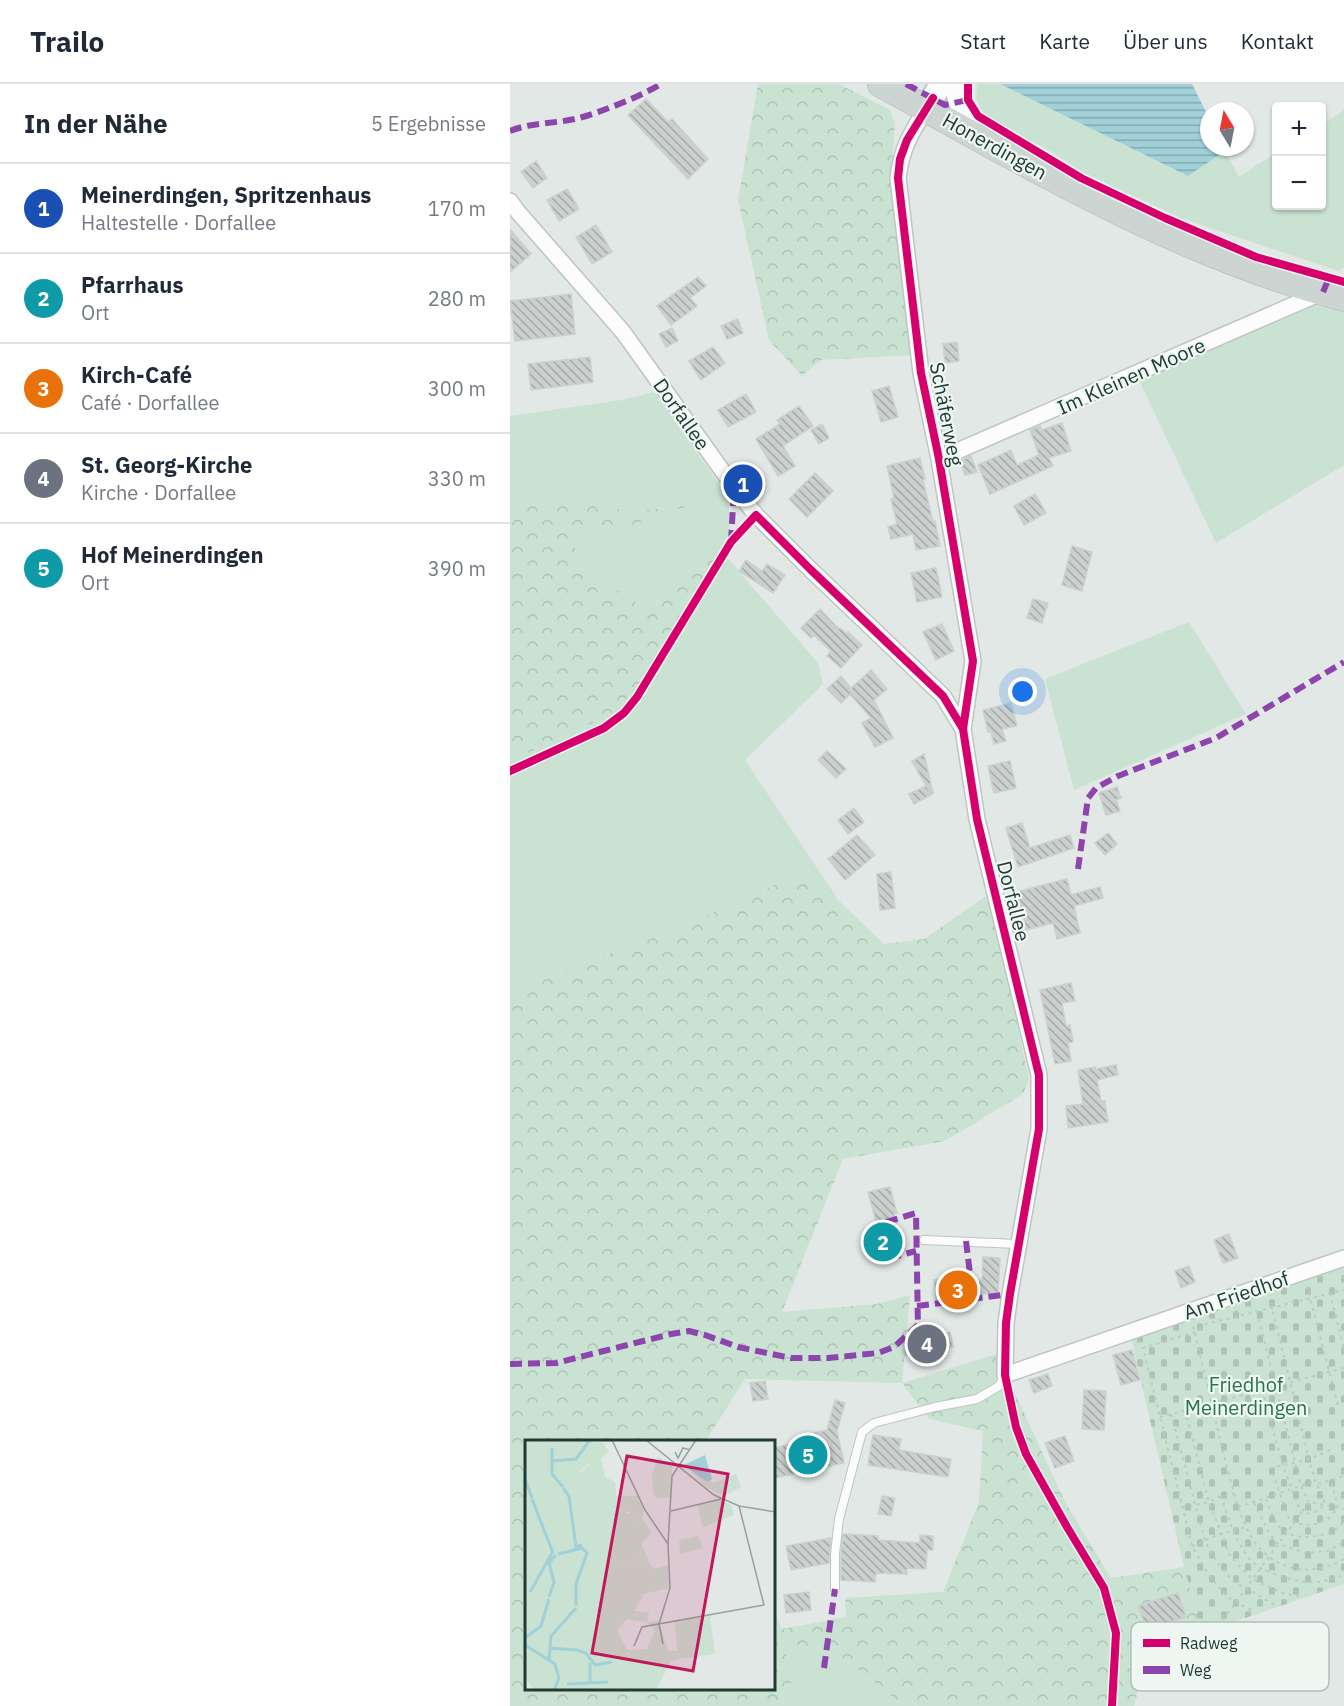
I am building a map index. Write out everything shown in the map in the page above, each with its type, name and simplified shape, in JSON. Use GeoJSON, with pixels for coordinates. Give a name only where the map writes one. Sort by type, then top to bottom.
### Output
{"type":"FeatureCollection","features":[{"type":"Feature","properties":{"kind":"main road","name":"Honerdingen"},"geometry":{"type":"LineString","coordinates":[[882,84],[1050,177],[1144,223],[1263,273],[1333,295]]}},
{"type":"Feature","properties":{"kind":"street"},"geometry":{"type":"LineString","coordinates":[[926,109],[941,84]]}},
{"type":"Feature","properties":{"kind":"street"},"geometry":{"type":"LineString","coordinates":[[955,84],[963,115],[972,134]]}},
{"type":"Feature","properties":{"kind":"street","name":"Schäferweg"},"geometry":{"type":"LineString","coordinates":[[926,109],[907,140],[900,159],[898,178],[921,373],[939,459],[974,661],[963,729]]}},
{"type":"Feature","properties":{"kind":"street","name":"Dorfallee"},"geometry":{"type":"LineString","coordinates":[[510,201],[623,332],[734,488],[756,515],[943,696],[963,729],[977,819],[1039,1075],[1039,1129],[1006,1323],[1005,1375]]}},
{"type":"Feature","properties":{"kind":"street","name":"Im Kleinen Moore"},"geometry":{"type":"LineString","coordinates":[[939,459],[1333,295]]}},
{"type":"Feature","properties":{"kind":"street"},"geometry":{"type":"LineString","coordinates":[[943,696],[970,681]]}},
{"type":"Feature","properties":{"kind":"street","name":"Am Friedhof"},"geometry":{"type":"LineString","coordinates":[[1005,1375],[1344,1258]]}},
{"type":"Feature","properties":{"kind":"lane"},"geometry":{"type":"LineString","coordinates":[[924,1240],[1018,1244]]}},
{"type":"Feature","properties":{"kind":"lane"},"geometry":{"type":"LineString","coordinates":[[1005,1375],[1016,1427],[1026,1454],[1067,1527]]}},
{"type":"Feature","properties":{"kind":"lane"},"geometry":{"type":"LineString","coordinates":[[835,1589],[835,1554],[839,1519],[862,1432],[874,1424],[935,1407],[977,1399],[999,1386],[1005,1375]]}},
{"type":"Feature","properties":{"kind":"path"},"geometry":{"type":"LineString","coordinates":[[1304,1272],[1339,1410]]}},
{"type":"Feature","properties":{"kind":"path"},"geometry":{"type":"LineString","coordinates":[[1342,1276],[1344,1282]]}},
{"type":"Feature","properties":{"kind":"path"},"geometry":{"type":"LineString","coordinates":[[1251,1610],[1227,1597],[1208,1574],[1192,1546],[1143,1348],[1195,1332],[1206,1324],[1344,1290]]}},
{"type":"Feature","properties":{"kind":"path"},"geometry":{"type":"LineString","coordinates":[[1330,1293],[1344,1350]]}},
{"type":"Feature","properties":{"kind":"path"},"geometry":{"type":"LineString","coordinates":[[1272,1308],[1309,1459],[1324,1499],[1324,1505],[1316,1512],[1301,1513]]}},
{"type":"Feature","properties":{"kind":"path"},"geometry":{"type":"LineString","coordinates":[[1190,1311],[1238,1508],[1256,1544],[1269,1556],[1297,1569],[1314,1570],[1333,1566],[1344,1559]]}},
{"type":"Feature","properties":{"kind":"path"},"geometry":{"type":"LineString","coordinates":[[1257,1312],[1301,1486],[1309,1502]]}},
{"type":"Feature","properties":{"kind":"path"},"geometry":{"type":"LineString","coordinates":[[1160,1417],[1344,1368]]}},
{"type":"Feature","properties":{"kind":"path"},"geometry":{"type":"LineString","coordinates":[[1262,1390],[1283,1466],[1301,1513]]}},
{"type":"Feature","properties":{"kind":"path"},"geometry":{"type":"LineString","coordinates":[[1185,1410],[1209,1502],[1230,1556],[1252,1579],[1285,1594],[1298,1596]]}},
{"type":"Feature","properties":{"kind":"path"},"geometry":{"type":"LineString","coordinates":[[1171,1414],[1205,1541],[1216,1561],[1233,1581],[1275,1605]]}},
{"type":"Feature","properties":{"kind":"path"},"geometry":{"type":"LineString","coordinates":[[1330,1450],[1309,1459],[1271,1468],[1288,1517],[1294,1523],[1318,1524],[1330,1517],[1338,1508]]}},
{"type":"Feature","properties":{"kind":"path"},"geometry":{"type":"LineString","coordinates":[[1238,1508],[1301,1486],[1344,1476]]}},
{"type":"Feature","properties":{"kind":"path"},"geometry":{"type":"LineString","coordinates":[[1330,1480],[1338,1508]]}},
{"type":"Feature","properties":{"kind":"path"},"geometry":{"type":"LineString","coordinates":[[1182,1508],[1209,1502],[1234,1492]]}},
{"type":"Feature","properties":{"kind":"path"},"geometry":{"type":"LineString","coordinates":[[1221,1496],[1232,1530],[1250,1559],[1260,1568],[1297,1582],[1314,1583],[1344,1575]]}},
{"type":"Feature","properties":{"kind":"path"},"geometry":{"type":"LineString","coordinates":[[1266,1499],[1276,1524],[1286,1533],[1323,1536],[1341,1526],[1344,1521]]}},
{"type":"Feature","properties":{"kind":"path"},"geometry":{"type":"LineString","coordinates":[[1309,1502],[1344,1509]]}},
{"type":"Feature","properties":{"kind":"path"},"geometry":{"type":"LineString","coordinates":[[1223,1620],[1309,1502]]}},
{"type":"Feature","properties":{"kind":"path"},"geometry":{"type":"LineString","coordinates":[[1254,1503],[1270,1535],[1278,1544],[1306,1553],[1328,1551],[1344,1542]]}},
{"type":"Feature","properties":{"kind":"path"},"geometry":{"type":"LineString","coordinates":[[1192,1546],[1220,1534],[1246,1527]]}},
{"type":"Feature","properties":{"kind":"green space"},"geometry":{"type":"Polygon","coordinates":[[[758,84],[839,84],[890,110],[895,124],[891,179],[913,355],[821,360],[802,376],[769,340],[738,200],[758,84]]]}},
{"type":"Feature","properties":{"kind":"green space"},"geometry":{"type":"Polygon","coordinates":[[[977,84],[1000,84],[1188,176],[1218,156],[1228,156],[1239,177],[1272,156],[1272,210],[1326,210],[1326,122],[1344,110],[1344,267],[1339,271],[1183,219],[1086,174],[984,115],[976,99],[977,84]]]}},
{"type":"Feature","properties":{"kind":"green space"},"geometry":{"type":"Polygon","coordinates":[[[1315,305],[1344,312],[1344,465],[1216,543],[1137,376],[1315,305]]]}},
{"type":"Feature","properties":{"kind":"green space"},"geometry":{"type":"Polygon","coordinates":[[[654,392],[728,496],[730,531],[718,560],[706,552],[669,596],[646,610],[573,564],[578,533],[597,525],[623,528],[707,499],[683,497],[665,508],[630,512],[589,501],[529,505],[510,514],[510,416],[622,400],[654,392]]]}},
{"type":"Feature","properties":{"kind":"green space"},"geometry":{"type":"Polygon","coordinates":[[[683,497],[709,499],[623,528],[597,525],[578,533],[573,564],[646,610],[669,596],[706,551],[718,560],[636,690],[608,716],[510,761],[510,514],[529,505],[590,501],[630,512],[665,508],[683,497]]]}},
{"type":"Feature","properties":{"kind":"green space"},"geometry":{"type":"Polygon","coordinates":[[[728,559],[731,562],[818,663],[823,684],[745,760],[839,901],[799,874],[679,928],[510,991],[510,761],[608,716],[636,690],[718,560],[728,559]]]}},
{"type":"Feature","properties":{"kind":"green space"},"geometry":{"type":"Polygon","coordinates":[[[1189,622],[1246,714],[1074,790],[1045,679],[1189,622]]]}},
{"type":"Feature","properties":{"kind":"green space"},"geometry":{"type":"Polygon","coordinates":[[[799,874],[839,901],[884,944],[924,939],[989,894],[1029,1079],[1023,1094],[945,1141],[843,1159],[782,1312],[877,1304],[910,1295],[902,1383],[997,1354],[1065,1502],[1111,1578],[1184,1567],[1199,1622],[1131,1622],[1131,1691],[1138,1691],[1134,1706],[918,1706],[899,1702],[840,1656],[815,1648],[783,1646],[795,1675],[781,1706],[510,1706],[510,991],[679,928],[799,874]]]}},
{"type":"Feature","properties":{"kind":"green space","name":"Friedhof Meinerdingen"},"geometry":{"type":"Polygon","coordinates":[[[1344,1257],[1344,1584],[1234,1622],[1199,1622],[1184,1567],[1129,1329],[1344,1257]]]}},
{"type":"Feature","properties":{"kind":"green space"},"geometry":{"type":"Polygon","coordinates":[[[783,1646],[815,1648],[840,1656],[899,1702],[918,1706],[781,1706],[795,1675],[783,1646]]]}},
{"type":"Feature","properties":{"kind":"water"},"geometry":{"type":"Polygon","coordinates":[[[1000,84],[1192,84],[1201,102],[1200,156],[1218,156],[1188,176],[1000,84]]]}},
{"type":"Feature","properties":{"kind":"building"},"geometry":{"type":"Polygon","coordinates":[[[646,99],[668,122],[672,119],[708,159],[688,179],[628,115],[646,99]]]}},
{"type":"Feature","properties":{"kind":"building"},"geometry":{"type":"Polygon","coordinates":[[[536,161],[547,178],[533,188],[521,172],[536,161]]]}},
{"type":"Feature","properties":{"kind":"building"},"geometry":{"type":"Polygon","coordinates":[[[567,189],[579,209],[559,221],[547,200],[567,189]]]}},
{"type":"Feature","properties":{"kind":"building"},"geometry":{"type":"Polygon","coordinates":[[[596,225],[612,252],[592,264],[576,237],[596,225]]]}},
{"type":"Feature","properties":{"kind":"building"},"geometry":{"type":"Polygon","coordinates":[[[510,229],[531,254],[510,272],[510,229]]]}},
{"type":"Feature","properties":{"kind":"building"},"geometry":{"type":"Polygon","coordinates":[[[698,277],[706,286],[690,298],[697,306],[671,325],[657,306],[698,277]]]}},
{"type":"Feature","properties":{"kind":"building"},"geometry":{"type":"Polygon","coordinates":[[[571,294],[575,334],[515,341],[510,301],[571,294]]]}},
{"type":"Feature","properties":{"kind":"building"},"geometry":{"type":"Polygon","coordinates":[[[738,319],[743,333],[727,339],[721,326],[738,319]]]}},
{"type":"Feature","properties":{"kind":"building"},"geometry":{"type":"Polygon","coordinates":[[[672,328],[678,341],[666,347],[659,334],[672,328]]]}},
{"type":"Feature","properties":{"kind":"building"},"geometry":{"type":"Polygon","coordinates":[[[957,342],[959,361],[945,363],[943,344],[957,342]]]}},
{"type":"Feature","properties":{"kind":"building"},"geometry":{"type":"Polygon","coordinates":[[[713,347],[725,363],[701,380],[689,361],[713,347]]]}},
{"type":"Feature","properties":{"kind":"building"},"geometry":{"type":"Polygon","coordinates":[[[590,357],[593,382],[531,390],[528,364],[590,357]]]}},
{"type":"Feature","properties":{"kind":"building"},"geometry":{"type":"Polygon","coordinates":[[[889,386],[898,417],[881,422],[872,391],[889,386]]]}},
{"type":"Feature","properties":{"kind":"building"},"geometry":{"type":"Polygon","coordinates":[[[746,394],[756,412],[728,427],[718,410],[746,394]]]}},
{"type":"Feature","properties":{"kind":"building"},"geometry":{"type":"Polygon","coordinates":[[[799,406],[813,426],[783,446],[795,466],[778,476],[756,439],[780,424],[777,420],[799,406]]]}},
{"type":"Feature","properties":{"kind":"building"},"geometry":{"type":"Polygon","coordinates":[[[1062,423],[1071,451],[1049,458],[1053,466],[990,494],[978,465],[1011,450],[1017,465],[1039,455],[1030,430],[1040,426],[1042,430],[1062,423]]]}},
{"type":"Feature","properties":{"kind":"building"},"geometry":{"type":"Polygon","coordinates":[[[822,424],[829,438],[819,444],[811,430],[822,424]]]}},
{"type":"Feature","properties":{"kind":"building"},"geometry":{"type":"Polygon","coordinates":[[[971,456],[977,472],[965,475],[960,461],[971,456]]]}},
{"type":"Feature","properties":{"kind":"building"},"geometry":{"type":"Polygon","coordinates":[[[920,458],[925,479],[923,480],[940,546],[916,550],[913,534],[891,539],[888,527],[897,524],[887,466],[920,458]]]}},
{"type":"Feature","properties":{"kind":"building"},"geometry":{"type":"Polygon","coordinates":[[[815,473],[833,491],[807,517],[789,499],[815,473]]]}},
{"type":"Feature","properties":{"kind":"building"},"geometry":{"type":"Polygon","coordinates":[[[1035,494],[1046,513],[1024,525],[1014,506],[1035,494]]]}},
{"type":"Feature","properties":{"kind":"building"},"geometry":{"type":"Polygon","coordinates":[[[1072,546],[1092,552],[1082,591],[1062,585],[1072,546]]]}},
{"type":"Feature","properties":{"kind":"building"},"geometry":{"type":"Polygon","coordinates":[[[746,560],[762,571],[767,564],[785,575],[773,593],[739,571],[746,560]]]}},
{"type":"Feature","properties":{"kind":"building"},"geometry":{"type":"Polygon","coordinates":[[[936,568],[942,597],[917,602],[911,573],[936,568]]]}},
{"type":"Feature","properties":{"kind":"building"},"geometry":{"type":"Polygon","coordinates":[[[1033,599],[1048,603],[1042,623],[1027,618],[1033,599]]]}},
{"type":"Feature","properties":{"kind":"building"},"geometry":{"type":"Polygon","coordinates":[[[820,609],[839,629],[847,634],[848,632],[862,645],[841,668],[827,656],[831,651],[814,635],[811,638],[801,628],[820,609]]]}},
{"type":"Feature","properties":{"kind":"building"},"geometry":{"type":"Polygon","coordinates":[[[942,624],[954,651],[936,660],[923,632],[942,624]]]}},
{"type":"Feature","properties":{"kind":"building"},"geometry":{"type":"Polygon","coordinates":[[[871,670],[887,689],[874,700],[893,738],[875,747],[862,723],[871,718],[850,694],[841,703],[827,689],[841,676],[851,688],[871,670]]]}},
{"type":"Feature","properties":{"kind":"building"},"geometry":{"type":"Polygon","coordinates":[[[1011,703],[1017,726],[1002,729],[1006,741],[994,744],[991,732],[988,732],[983,710],[1011,703]]]}},
{"type":"Feature","properties":{"kind":"building"},"geometry":{"type":"Polygon","coordinates":[[[827,751],[846,769],[836,778],[818,760],[827,751]]]}},
{"type":"Feature","properties":{"kind":"building"},"geometry":{"type":"Polygon","coordinates":[[[924,754],[933,793],[931,794],[927,787],[931,795],[914,804],[909,794],[926,786],[912,761],[924,754]]]}},
{"type":"Feature","properties":{"kind":"building"},"geometry":{"type":"Polygon","coordinates":[[[1010,761],[1016,788],[994,793],[988,766],[1010,761]]]}},
{"type":"Feature","properties":{"kind":"building"},"geometry":{"type":"Polygon","coordinates":[[[1117,787],[1121,798],[1116,800],[1120,811],[1106,815],[1099,793],[1117,787]]]}},
{"type":"Feature","properties":{"kind":"building"},"geometry":{"type":"Polygon","coordinates":[[[854,808],[864,822],[848,834],[838,820],[854,808]]]}},
{"type":"Feature","properties":{"kind":"building"},"geometry":{"type":"Polygon","coordinates":[[[1022,823],[1030,848],[1070,835],[1074,848],[1018,867],[1006,828],[1022,823]]]}},
{"type":"Feature","properties":{"kind":"building"},"geometry":{"type":"Polygon","coordinates":[[[1108,833],[1117,844],[1105,855],[1095,843],[1108,833]]]}},
{"type":"Feature","properties":{"kind":"building"},"geometry":{"type":"Polygon","coordinates":[[[857,835],[875,855],[845,880],[828,859],[857,835]]]}},
{"type":"Feature","properties":{"kind":"building"},"geometry":{"type":"Polygon","coordinates":[[[891,872],[895,908],[880,910],[877,874],[891,872]]]}},
{"type":"Feature","properties":{"kind":"building"},"geometry":{"type":"Polygon","coordinates":[[[1067,879],[1071,895],[1100,887],[1103,898],[1074,906],[1080,933],[1057,939],[1053,923],[1026,930],[1016,892],[1067,879]]]}},
{"type":"Feature","properties":{"kind":"building"},"geometry":{"type":"Polygon","coordinates":[[[1071,983],[1075,1001],[1062,1003],[1066,1026],[1070,1025],[1073,1042],[1068,1043],[1071,1061],[1055,1064],[1040,990],[1071,983]]]}},
{"type":"Feature","properties":{"kind":"building"},"geometry":{"type":"Polygon","coordinates":[[[1116,1065],[1118,1075],[1097,1080],[1101,1101],[1105,1101],[1108,1122],[1068,1128],[1066,1106],[1083,1104],[1078,1070],[1116,1065]]]}},
{"type":"Feature","properties":{"kind":"building"},"geometry":{"type":"Polygon","coordinates":[[[890,1187],[897,1213],[894,1214],[904,1250],[870,1260],[863,1233],[878,1229],[868,1192],[890,1187]]]}},
{"type":"Feature","properties":{"kind":"building"},"geometry":{"type":"Polygon","coordinates":[[[1229,1234],[1238,1258],[1223,1263],[1214,1240],[1229,1234]]]}},
{"type":"Feature","properties":{"kind":"building"},"geometry":{"type":"Polygon","coordinates":[[[983,1257],[1000,1258],[998,1294],[968,1293],[968,1296],[936,1300],[934,1280],[945,1279],[945,1284],[982,1280],[983,1257]]]}},
{"type":"Feature","properties":{"kind":"building"},"geometry":{"type":"Polygon","coordinates":[[[1189,1266],[1195,1282],[1181,1288],[1175,1271],[1189,1266]]]}},
{"type":"Feature","properties":{"kind":"building"},"geometry":{"type":"Polygon","coordinates":[[[950,1332],[953,1347],[905,1356],[902,1341],[950,1332]]]}},
{"type":"Feature","properties":{"kind":"building"},"geometry":{"type":"Polygon","coordinates":[[[1132,1350],[1140,1380],[1121,1385],[1113,1355],[1132,1350]]]}},
{"type":"Feature","properties":{"kind":"building"},"geometry":{"type":"Polygon","coordinates":[[[1048,1374],[1052,1386],[1034,1393],[1029,1380],[1048,1374]]]}},
{"type":"Feature","properties":{"kind":"building"},"geometry":{"type":"Polygon","coordinates":[[[765,1381],[768,1399],[753,1401],[750,1383],[765,1381]]]}},
{"type":"Feature","properties":{"kind":"building"},"geometry":{"type":"Polygon","coordinates":[[[1084,1390],[1106,1391],[1104,1430],[1082,1429],[1084,1390]]]}},
{"type":"Feature","properties":{"kind":"building"},"geometry":{"type":"Polygon","coordinates":[[[835,1400],[845,1403],[837,1431],[844,1463],[776,1478],[776,1448],[802,1441],[801,1436],[827,1430],[835,1400]]]}},
{"type":"Feature","properties":{"kind":"building"},"geometry":{"type":"Polygon","coordinates":[[[873,1435],[901,1439],[899,1450],[951,1459],[948,1477],[868,1465],[873,1435]]]}},
{"type":"Feature","properties":{"kind":"building"},"geometry":{"type":"Polygon","coordinates":[[[1065,1436],[1074,1461],[1055,1468],[1045,1443],[1065,1436]]]}},
{"type":"Feature","properties":{"kind":"building"},"geometry":{"type":"Polygon","coordinates":[[[882,1496],[895,1498],[891,1516],[878,1514],[882,1496]]]}},
{"type":"Feature","properties":{"kind":"building"},"geometry":{"type":"Polygon","coordinates":[[[843,1534],[878,1536],[878,1540],[920,1543],[920,1535],[933,1536],[933,1550],[927,1550],[926,1569],[907,1568],[907,1574],[876,1573],[875,1582],[841,1580],[843,1534]]]}},
{"type":"Feature","properties":{"kind":"building"},"geometry":{"type":"Polygon","coordinates":[[[831,1538],[829,1563],[791,1570],[786,1546],[831,1538]]]}},
{"type":"Feature","properties":{"kind":"building"},"geometry":{"type":"Polygon","coordinates":[[[809,1592],[811,1610],[786,1613],[784,1595],[809,1592]]]}},
{"type":"Feature","properties":{"kind":"building"},"geometry":{"type":"Polygon","coordinates":[[[1178,1593],[1186,1617],[1171,1622],[1144,1622],[1138,1606],[1178,1593]]]}},
{"type":"Feature","properties":{"kind":"marked path"},"geometry":{"type":"LineString","coordinates":[[510,131],[589,115],[632,99],[661,84]]}},
{"type":"Feature","properties":{"kind":"marked path"},"geometry":{"type":"LineString","coordinates":[[906,84],[945,105],[968,100]]}},
{"type":"Feature","properties":{"kind":"marked path"},"geometry":{"type":"LineString","coordinates":[[1323,292],[1329,278]]}},
{"type":"Feature","properties":{"kind":"marked path"},"geometry":{"type":"LineString","coordinates":[[731,542],[734,487]]}},
{"type":"Feature","properties":{"kind":"marked path"},"geometry":{"type":"LineString","coordinates":[[1078,869],[1088,798],[1096,788],[1118,776],[1216,738],[1344,662]]}},
{"type":"Feature","properties":{"kind":"marked path"},"geometry":{"type":"LineString","coordinates":[[886,1222],[916,1213],[918,1329]]}},
{"type":"Feature","properties":{"kind":"marked path"},"geometry":{"type":"LineString","coordinates":[[966,1241],[973,1299]]}},
{"type":"Feature","properties":{"kind":"marked path"},"geometry":{"type":"LineString","coordinates":[[889,1258],[916,1251]]}},
{"type":"Feature","properties":{"kind":"marked path"},"geometry":{"type":"LineString","coordinates":[[917,1306],[1010,1294]]}},
{"type":"Feature","properties":{"kind":"marked path"},"geometry":{"type":"LineString","coordinates":[[510,1364],[556,1363],[689,1331],[738,1347],[791,1358],[828,1358],[878,1353],[894,1347],[918,1325]]}},
{"type":"Feature","properties":{"kind":"marked path"},"geometry":{"type":"LineString","coordinates":[[824,1668],[835,1589]]}},
{"type":"Feature","properties":{"kind":"cycle path"},"geometry":{"type":"LineString","coordinates":[[968,84],[968,100],[978,116],[1081,178],[1165,218],[1256,257],[1344,282]]}},
{"type":"Feature","properties":{"kind":"cycle path"},"geometry":{"type":"LineString","coordinates":[[933,98],[907,140],[900,159],[898,178],[921,373],[939,459],[973,661],[963,729]]}},
{"type":"Feature","properties":{"kind":"cycle path"},"geometry":{"type":"LineString","coordinates":[[510,771],[604,728],[624,713],[637,697],[731,542],[756,515],[943,696],[963,729],[977,819],[1039,1075],[1039,1129],[1010,1294],[1006,1323],[1005,1375],[1016,1427],[1026,1454],[1104,1588],[1116,1633],[1112,1706]]}},
{"type":"Feature","properties":{"kind":"place","name":"Meinerdingen, Spritzenhaus"},"geometry":{"type":"Point","coordinates":[743,484]}},
{"type":"Feature","properties":{"kind":"place","name":"Pfarrhaus"},"geometry":{"type":"Point","coordinates":[883,1242]}},
{"type":"Feature","properties":{"kind":"place","name":"Kirch-Café"},"geometry":{"type":"Point","coordinates":[958,1290]}},
{"type":"Feature","properties":{"kind":"place","name":"St. Georg-Kirche"},"geometry":{"type":"Point","coordinates":[927,1344]}},
{"type":"Feature","properties":{"kind":"place","name":"Hof Meinerdingen"},"geometry":{"type":"Point","coordinates":[808,1455]}}]}
